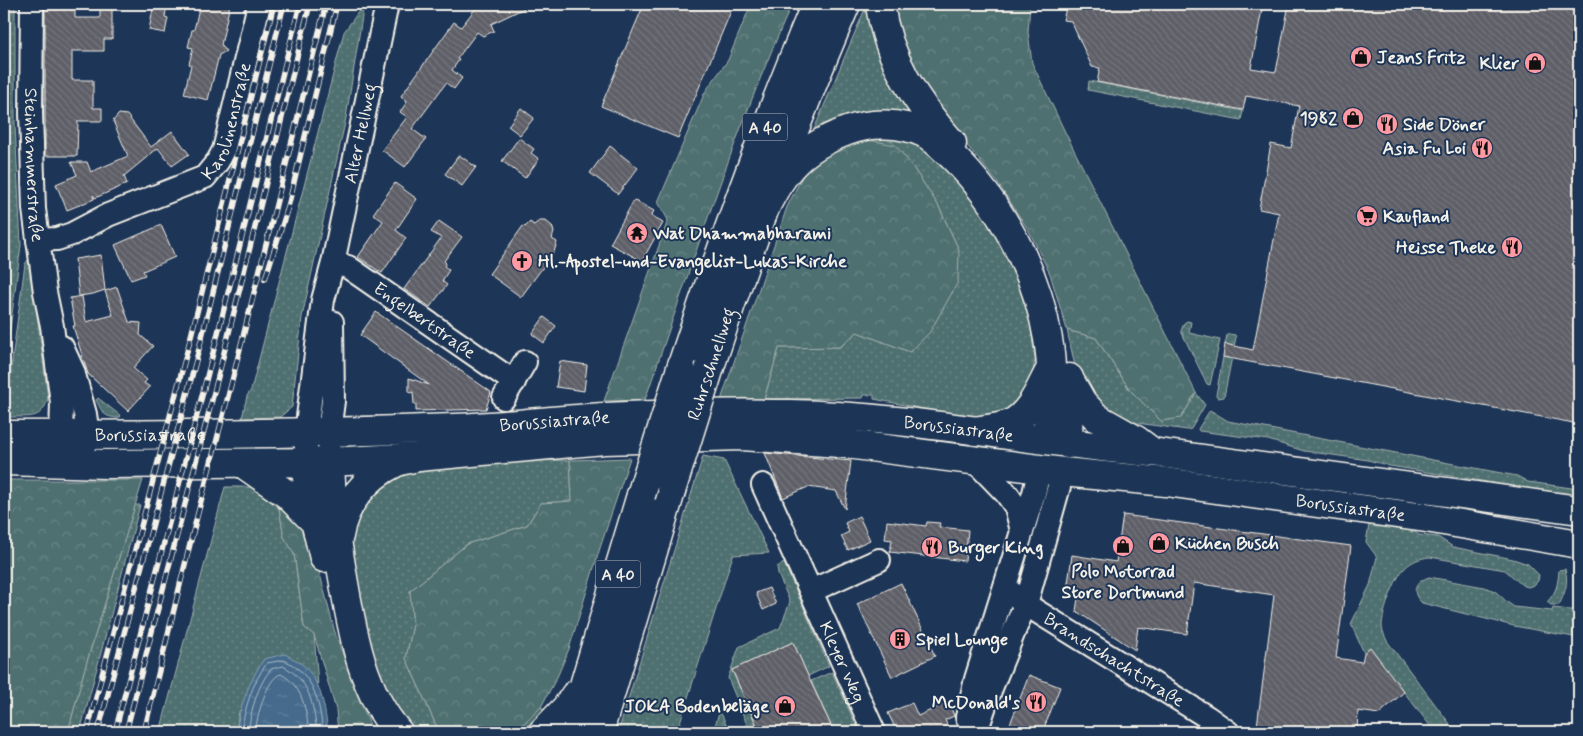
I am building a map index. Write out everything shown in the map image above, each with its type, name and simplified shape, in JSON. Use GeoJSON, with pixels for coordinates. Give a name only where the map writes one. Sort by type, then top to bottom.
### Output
{"type":"FeatureCollection","features":[{"type":"Feature","properties":{"kind":"main road","name":"Ruhrschnellweg"},"geometry":{"type":"LineString","coordinates":[[570,732],[641,495],[719,252],[756,150],[816,4]]}},
{"type":"Feature","properties":{"kind":"main road","name":"Ruhrschnellweg"},"geometry":{"type":"LineString","coordinates":[[599,732],[710,367],[763,212],[811,87],[846,4]]}},
{"type":"Feature","properties":{"kind":"main road"},"geometry":{"type":"LineString","coordinates":[[880,4],[890,47],[909,86],[931,118],[1006,206],[1022,230],[1047,282],[1055,308],[1060,373],[1057,442],[1051,470]]}},
{"type":"Feature","properties":{"kind":"main road"},"geometry":{"type":"LineString","coordinates":[[763,212],[778,182],[791,165],[812,148],[826,140],[846,131],[868,125],[885,124],[924,133],[937,142],[966,170],[996,211],[1011,236],[1035,288],[1048,339],[1060,373],[1097,418],[1136,440],[1152,452]]}},
{"type":"Feature","properties":{"kind":"main road"},"geometry":{"type":"LineString","coordinates":[[975,431],[1008,425],[1018,419],[1060,373]]}},
{"type":"Feature","properties":{"kind":"main road","name":"Borussiastraße"},"geometry":{"type":"LineString","coordinates":[[4,435],[318,432],[458,428],[603,417],[782,414],[859,418],[1152,452],[1579,510]]}},
{"type":"Feature","properties":{"kind":"main road","name":"Borussiastraße"},"geometry":{"type":"LineString","coordinates":[[4,461],[106,464],[318,462],[418,457],[604,440],[742,436],[839,443],[1051,470],[1166,482],[1407,516],[1579,544]]}},
{"type":"Feature","properties":{"kind":"main road"},"geometry":{"type":"LineString","coordinates":[[338,545],[341,524],[350,504],[362,488],[397,462],[418,457]]}},
{"type":"Feature","properties":{"kind":"main road"},"geometry":{"type":"LineString","coordinates":[[318,462],[308,492],[346,644],[360,685],[380,732]]}},
{"type":"Feature","properties":{"kind":"main road"},"geometry":{"type":"LineString","coordinates":[[318,462],[330,484],[346,594],[362,666],[372,692],[398,732]]}},
{"type":"Feature","properties":{"kind":"main road"},"geometry":{"type":"LineString","coordinates":[[242,463],[288,495],[315,522]]}},
{"type":"Feature","properties":{"kind":"main road"},"geometry":{"type":"LineString","coordinates":[[543,732],[566,708],[576,694],[594,652]]}},
{"type":"Feature","properties":{"kind":"street","name":"Steinhammerstraße"},"geometry":{"type":"LineString","coordinates":[[32,4],[32,176],[38,240],[62,403],[61,435]]}},
{"type":"Feature","properties":{"kind":"street","name":"Karolinenstraße"},"geometry":{"type":"LineString","coordinates":[[38,240],[57,239],[72,234],[108,215],[190,184],[205,177],[212,170],[224,150],[259,4]]}},
{"type":"Feature","properties":{"kind":"street","name":"Alter Hellweg"},"geometry":{"type":"LineString","coordinates":[[318,462],[323,300],[333,263],[387,4]]}},
{"type":"Feature","properties":{"kind":"street","name":"Engelbertstraße"},"geometry":{"type":"LineString","coordinates":[[333,263],[348,267],[509,390],[525,362]]}},
{"type":"Feature","properties":{"kind":"street","name":"Steinhammerstraße"},"geometry":{"type":"LineString","coordinates":[[52,326],[73,371],[88,435]]}},
{"type":"Feature","properties":{"kind":"street"},"geometry":{"type":"LineString","coordinates":[[61,435],[76,462]]}},
{"type":"Feature","properties":{"kind":"street"},"geometry":{"type":"LineString","coordinates":[[76,462],[88,435]]}},
{"type":"Feature","properties":{"kind":"street"},"geometry":{"type":"LineString","coordinates":[[974,460],[1006,492],[1016,507],[1022,531]]}},
{"type":"Feature","properties":{"kind":"street"},"geometry":{"type":"LineString","coordinates":[[964,732],[976,679],[1022,531],[1051,470]]}},
{"type":"Feature","properties":{"kind":"street"},"geometry":{"type":"LineString","coordinates":[[976,732],[991,688],[1025,604],[1051,470]]}},
{"type":"Feature","properties":{"kind":"street","name":"Kleyer Weg"},"geometry":{"type":"LineString","coordinates":[[763,485],[874,732]]}},
{"type":"Feature","properties":{"kind":"street"},"geometry":{"type":"LineString","coordinates":[[811,591],[879,560]]}},
{"type":"Feature","properties":{"kind":"street"},"geometry":{"type":"LineString","coordinates":[[1008,579],[1013,592],[1025,604]]}},
{"type":"Feature","properties":{"kind":"street","name":"Brandschachtstraße"},"geometry":{"type":"LineString","coordinates":[[1025,604],[1228,732]]}},
{"type":"Feature","properties":{"kind":"green space"},"geometry":{"type":"Polygon","coordinates":[[[4,4],[15,4],[15,125],[21,245],[4,375],[4,4]]]}},
{"type":"Feature","properties":{"kind":"green space"},"geometry":{"type":"Polygon","coordinates":[[[364,4],[346,118],[302,317],[292,407],[280,417],[242,418],[247,396],[251,390],[344,32],[364,4]]]}},
{"type":"Feature","properties":{"kind":"green space"},"geometry":{"type":"Polygon","coordinates":[[[751,4],[792,4],[732,151],[645,400],[604,401],[668,220],[658,202],[705,92],[728,60],[751,4]]]}},
{"type":"Feature","properties":{"kind":"green space"},"geometry":{"type":"Polygon","coordinates":[[[867,4],[927,125],[807,146],[867,4]]]}},
{"type":"Feature","properties":{"kind":"green space"},"geometry":{"type":"Polygon","coordinates":[[[895,4],[1030,4],[1028,32],[1032,63],[1196,393],[1181,418],[1161,421],[1130,390],[1096,338],[1067,330],[1050,274],[1029,231],[997,182],[926,95],[907,61],[894,10],[895,4]]]}},
{"type":"Feature","properties":{"kind":"green space"},"geometry":{"type":"Polygon","coordinates":[[[1089,81],[1243,111],[1241,120],[1088,90],[1089,81]]]}},
{"type":"Feature","properties":{"kind":"green space"},"geometry":{"type":"Polygon","coordinates":[[[902,135],[954,167],[1008,252],[1027,300],[1035,359],[1031,384],[1019,402],[999,415],[976,417],[874,399],[874,395],[864,395],[863,398],[764,399],[779,348],[840,347],[857,332],[910,352],[959,250],[938,205],[910,163],[853,137],[902,135]]]}},
{"type":"Feature","properties":{"kind":"green space"},"geometry":{"type":"Polygon","coordinates":[[[853,137],[895,145],[910,163],[938,205],[959,250],[958,282],[930,332],[910,352],[857,332],[840,347],[779,348],[764,399],[721,400],[787,207],[804,173],[816,159],[853,137]]]}},
{"type":"Feature","properties":{"kind":"green space"},"geometry":{"type":"Polygon","coordinates":[[[28,260],[30,261],[48,398],[42,411],[34,416],[9,417],[4,407],[4,400],[8,390],[25,264],[28,260]]]}},
{"type":"Feature","properties":{"kind":"green space"},"geometry":{"type":"Polygon","coordinates":[[[1187,321],[1191,322],[1189,333],[1220,340],[1210,385],[1207,384],[1181,331],[1184,323],[1187,321]]]}},
{"type":"Feature","properties":{"kind":"green space"},"geometry":{"type":"Polygon","coordinates":[[[1067,330],[1096,338],[1130,390],[1181,418],[1196,393],[1205,405],[1191,429],[1130,422],[1102,405],[1077,375],[1067,330]]]}},
{"type":"Feature","properties":{"kind":"green space"},"geometry":{"type":"Polygon","coordinates":[[[1229,334],[1236,337],[1224,397],[1218,398],[1216,395],[1223,357],[1230,358],[1225,344],[1229,334]]]}},
{"type":"Feature","properties":{"kind":"green space"},"geometry":{"type":"Polygon","coordinates":[[[98,398],[121,416],[119,418],[110,417],[104,414],[96,400],[98,398]]]}},
{"type":"Feature","properties":{"kind":"green space"},"geometry":{"type":"Polygon","coordinates":[[[1210,410],[1228,421],[1517,476],[1528,482],[1579,489],[1579,497],[1390,466],[1368,460],[1304,451],[1268,440],[1199,431],[1198,429],[1210,410]]]}},
{"type":"Feature","properties":{"kind":"green space"},"geometry":{"type":"Polygon","coordinates":[[[703,456],[724,460],[769,553],[733,555],[677,732],[618,732],[703,456]]]}},
{"type":"Feature","properties":{"kind":"green space"},"geometry":{"type":"Polygon","coordinates":[[[630,458],[569,649],[541,707],[523,724],[509,732],[439,732],[406,658],[413,625],[410,591],[467,544],[527,525],[541,503],[572,501],[570,460],[630,458]]]}},
{"type":"Feature","properties":{"kind":"green space"},"geometry":{"type":"Polygon","coordinates":[[[570,460],[572,501],[541,503],[527,525],[467,544],[410,591],[413,625],[406,658],[439,732],[412,732],[394,713],[372,674],[351,547],[354,519],[380,487],[395,478],[414,472],[494,462],[570,460]]]}},
{"type":"Feature","properties":{"kind":"green space"},"geometry":{"type":"Polygon","coordinates":[[[4,480],[143,480],[84,671],[68,732],[4,732],[4,480]]]}},
{"type":"Feature","properties":{"kind":"green space"},"geometry":{"type":"Polygon","coordinates":[[[225,487],[260,487],[279,508],[284,537],[294,553],[304,627],[314,634],[318,685],[305,667],[239,711],[236,732],[160,732],[225,487]]]}},
{"type":"Feature","properties":{"kind":"green space"},"geometry":{"type":"Polygon","coordinates":[[[288,501],[310,535],[334,629],[355,689],[373,732],[338,732],[336,710],[314,635],[304,627],[294,553],[284,537],[279,508],[288,501]]]}},
{"type":"Feature","properties":{"kind":"green space"},"geometry":{"type":"Polygon","coordinates":[[[135,505],[140,505],[80,732],[68,732],[84,671],[135,505]]]}},
{"type":"Feature","properties":{"kind":"green space"},"geometry":{"type":"Polygon","coordinates":[[[1369,525],[1412,530],[1419,535],[1438,537],[1453,547],[1513,559],[1528,564],[1539,575],[1538,581],[1528,587],[1522,585],[1505,570],[1430,557],[1410,563],[1397,579],[1384,613],[1382,626],[1384,634],[1387,641],[1456,732],[1435,732],[1370,648],[1364,653],[1351,624],[1370,585],[1377,557],[1366,542],[1369,525]]]}},
{"type":"Feature","properties":{"kind":"green space"},"geometry":{"type":"Polygon","coordinates":[[[784,563],[829,666],[808,676],[793,642],[732,670],[759,731],[750,732],[728,678],[739,647],[780,628],[790,602],[778,574],[777,567],[784,563]]]}},
{"type":"Feature","properties":{"kind":"green space"},"geometry":{"type":"Polygon","coordinates":[[[1565,569],[1566,588],[1563,596],[1559,605],[1551,605],[1547,602],[1553,595],[1556,587],[1559,570],[1565,569]]]}},
{"type":"Feature","properties":{"kind":"green space"},"geometry":{"type":"Polygon","coordinates":[[[1429,577],[1484,587],[1495,591],[1514,607],[1552,611],[1553,608],[1579,611],[1579,638],[1514,626],[1422,603],[1415,591],[1420,582],[1429,577]]]}},
{"type":"Feature","properties":{"kind":"green space"},"geometry":{"type":"Polygon","coordinates":[[[832,672],[859,732],[834,732],[811,681],[832,672]]]}},
{"type":"Feature","properties":{"kind":"green space"},"geometry":{"type":"Polygon","coordinates":[[[541,707],[545,709],[532,724],[521,732],[509,732],[523,724],[541,707]]]}},
{"type":"Feature","properties":{"kind":"green space"},"geometry":{"type":"Polygon","coordinates":[[[720,714],[722,715],[729,732],[713,732],[720,714]]]}},
{"type":"Feature","properties":{"kind":"water"},"geometry":{"type":"Polygon","coordinates":[[[285,654],[303,665],[315,681],[324,706],[328,732],[236,732],[246,694],[264,659],[285,654]]]}},
{"type":"Feature","properties":{"kind":"building"},"geometry":{"type":"Polygon","coordinates":[[[47,4],[75,4],[75,18],[100,18],[100,4],[112,4],[112,39],[104,39],[104,51],[72,51],[72,80],[93,80],[93,108],[102,108],[102,121],[78,121],[77,156],[45,156],[45,9],[47,4]]]}},
{"type":"Feature","properties":{"kind":"building"},"geometry":{"type":"Polygon","coordinates":[[[154,4],[167,4],[165,17],[168,18],[165,33],[149,30],[154,4]]]}},
{"type":"Feature","properties":{"kind":"building"},"geometry":{"type":"Polygon","coordinates":[[[200,4],[230,4],[221,45],[226,51],[219,55],[208,100],[184,94],[193,48],[188,47],[200,4]]]}},
{"type":"Feature","properties":{"kind":"building"},"geometry":{"type":"Polygon","coordinates":[[[479,4],[533,4],[491,24],[494,31],[483,36],[477,32],[457,59],[459,60],[452,70],[462,78],[454,89],[446,83],[412,129],[426,139],[405,167],[382,150],[407,117],[400,112],[407,102],[401,96],[454,22],[461,27],[479,4]]]}},
{"type":"Feature","properties":{"kind":"building"},"geometry":{"type":"Polygon","coordinates":[[[644,4],[734,4],[678,138],[601,106],[644,4]]]}},
{"type":"Feature","properties":{"kind":"building"},"geometry":{"type":"Polygon","coordinates":[[[1067,4],[1263,4],[1251,68],[1276,72],[1289,4],[1556,4],[1579,8],[1579,424],[1223,357],[1225,344],[1253,350],[1279,213],[1259,209],[1271,144],[1291,148],[1299,106],[1246,96],[1243,110],[1097,82],[1100,68],[1092,67],[1071,21],[1063,20],[1067,4]]]}},
{"type":"Feature","properties":{"kind":"building"},"geometry":{"type":"Polygon","coordinates":[[[521,108],[534,118],[520,135],[508,126],[521,108]]]}},
{"type":"Feature","properties":{"kind":"building"},"geometry":{"type":"Polygon","coordinates":[[[119,114],[127,115],[151,147],[172,131],[189,154],[172,166],[158,148],[124,176],[127,184],[95,198],[93,195],[94,199],[67,210],[56,184],[77,175],[71,162],[87,162],[91,172],[128,156],[113,121],[119,114]]]}},
{"type":"Feature","properties":{"kind":"building"},"geometry":{"type":"Polygon","coordinates":[[[519,138],[534,149],[531,153],[539,159],[525,178],[502,161],[519,138]]]}},
{"type":"Feature","properties":{"kind":"building"},"geometry":{"type":"Polygon","coordinates":[[[610,146],[638,168],[618,194],[590,173],[610,146]]]}},
{"type":"Feature","properties":{"kind":"building"},"geometry":{"type":"Polygon","coordinates":[[[459,155],[476,167],[462,186],[445,174],[459,155]]]}},
{"type":"Feature","properties":{"kind":"building"},"geometry":{"type":"Polygon","coordinates":[[[395,183],[417,199],[396,230],[406,238],[382,273],[358,257],[383,221],[373,214],[395,183]]]}},
{"type":"Feature","properties":{"kind":"building","name":"Wat Dhammabharami"},"geometry":{"type":"Polygon","coordinates":[[[634,200],[654,211],[651,216],[663,223],[642,261],[610,244],[634,200]]]}},
{"type":"Feature","properties":{"kind":"building"},"geometry":{"type":"Polygon","coordinates":[[[439,221],[462,237],[444,261],[446,263],[444,266],[449,270],[442,281],[447,285],[430,307],[404,289],[441,238],[431,232],[439,221]]]}},
{"type":"Feature","properties":{"kind":"building","name":"Hl.-Apostel-und-Evangelist-Lukas-Kirche"},"geometry":{"type":"Polygon","coordinates":[[[539,221],[546,221],[552,226],[554,232],[552,239],[557,242],[554,252],[521,297],[489,274],[523,226],[525,227],[530,222],[534,225],[539,221]]]}},
{"type":"Feature","properties":{"kind":"building"},"geometry":{"type":"Polygon","coordinates":[[[161,225],[175,257],[143,271],[145,275],[131,280],[115,245],[161,225]]]}},
{"type":"Feature","properties":{"kind":"building"},"geometry":{"type":"Polygon","coordinates":[[[101,255],[105,290],[79,296],[75,259],[101,255]]]}},
{"type":"Feature","properties":{"kind":"building"},"geometry":{"type":"Polygon","coordinates":[[[117,287],[129,322],[141,323],[140,335],[153,346],[133,368],[147,380],[144,383],[150,387],[128,411],[88,374],[73,326],[75,326],[70,298],[82,296],[86,322],[113,315],[105,291],[117,287]]]}},
{"type":"Feature","properties":{"kind":"building"},"geometry":{"type":"Polygon","coordinates":[[[376,312],[491,392],[486,409],[416,411],[413,392],[409,393],[409,378],[429,385],[360,335],[376,312]]]}},
{"type":"Feature","properties":{"kind":"building"},"geometry":{"type":"Polygon","coordinates":[[[544,317],[556,326],[544,343],[532,334],[544,317]]]}},
{"type":"Feature","properties":{"kind":"building"},"geometry":{"type":"Polygon","coordinates":[[[560,361],[587,365],[584,391],[556,387],[560,361]]]}},
{"type":"Feature","properties":{"kind":"building"},"geometry":{"type":"Polygon","coordinates":[[[765,453],[851,461],[845,509],[836,491],[808,487],[783,498],[765,453]]]}},
{"type":"Feature","properties":{"kind":"building"},"geometry":{"type":"Polygon","coordinates":[[[1123,515],[1351,546],[1336,658],[1362,662],[1364,653],[1370,647],[1404,692],[1379,714],[1358,711],[1357,732],[1262,731],[1257,726],[1274,595],[1194,583],[1187,634],[1138,627],[1135,650],[1076,611],[1079,592],[1067,590],[1072,555],[1116,562],[1123,515]]]}},
{"type":"Feature","properties":{"kind":"building"},"geometry":{"type":"Polygon","coordinates":[[[859,516],[870,540],[848,550],[841,536],[849,532],[845,523],[859,516]]]}},
{"type":"Feature","properties":{"kind":"building","name":"Burger King"},"geometry":{"type":"Polygon","coordinates":[[[887,521],[926,526],[927,522],[940,523],[939,527],[968,530],[965,561],[890,552],[892,540],[885,539],[887,521]]]}},
{"type":"Feature","properties":{"kind":"building","name":"Spiel Lounge"},"geometry":{"type":"Polygon","coordinates":[[[901,583],[935,656],[892,677],[857,604],[901,583]]]}},
{"type":"Feature","properties":{"kind":"building"},"geometry":{"type":"Polygon","coordinates":[[[769,588],[776,604],[763,610],[756,593],[769,588]]]}},
{"type":"Feature","properties":{"kind":"building","name":"JOKA Bodenbeläge"},"geometry":{"type":"Polygon","coordinates":[[[793,642],[834,732],[760,732],[732,670],[793,642]]]}},
{"type":"Feature","properties":{"kind":"building","name":"McDonald's"},"geometry":{"type":"Polygon","coordinates":[[[1029,675],[1060,687],[1042,732],[1007,732],[1029,675]]]}},
{"type":"Feature","properties":{"kind":"building"},"geometry":{"type":"Polygon","coordinates":[[[949,702],[954,716],[945,720],[950,732],[897,732],[888,713],[912,703],[918,716],[949,702]]]}},
{"type":"Feature","properties":{"kind":"railway"},"geometry":{"type":"LineString","coordinates":[[87,732],[190,340],[274,4]]}},
{"type":"Feature","properties":{"kind":"railway"},"geometry":{"type":"LineString","coordinates":[[98,732],[199,349],[284,4]]}},
{"type":"Feature","properties":{"kind":"railway"},"geometry":{"type":"LineString","coordinates":[[115,732],[211,361],[300,4]]}},
{"type":"Feature","properties":{"kind":"railway"},"geometry":{"type":"LineString","coordinates":[[126,732],[220,369],[310,4]]}},
{"type":"Feature","properties":{"kind":"railway"},"geometry":{"type":"LineString","coordinates":[[144,732],[326,4]]}},
{"type":"Feature","properties":{"kind":"railway"},"geometry":{"type":"LineString","coordinates":[[265,279],[288,207],[337,4]]}},
{"type":"Feature","properties":{"kind":"place","name":"Jeans Fritz"},"geometry":{"type":"Point","coordinates":[1361,57]}},
{"type":"Feature","properties":{"kind":"place","name":"Klier"},"geometry":{"type":"Point","coordinates":[1535,63]}},
{"type":"Feature","properties":{"kind":"place","name":"1982"},"geometry":{"type":"Point","coordinates":[1353,118]}},
{"type":"Feature","properties":{"kind":"place","name":"Side Döner"},"geometry":{"type":"Point","coordinates":[1387,124]}},
{"type":"Feature","properties":{"kind":"place","name":"Asia Fu Loi"},"geometry":{"type":"Point","coordinates":[1482,148]}},
{"type":"Feature","properties":{"kind":"place","name":"Kaufland"},"geometry":{"type":"Point","coordinates":[1367,216]}},
{"type":"Feature","properties":{"kind":"place","name":"Wat Dhammabharami"},"geometry":{"type":"Point","coordinates":[637,233]}},
{"type":"Feature","properties":{"kind":"place","name":"Heisse Theke"},"geometry":{"type":"Point","coordinates":[1512,247]}},
{"type":"Feature","properties":{"kind":"place","name":"Hl.-Apostel-und-Evangelist-Lukas-Kirche"},"geometry":{"type":"Point","coordinates":[522,261]}},
{"type":"Feature","properties":{"kind":"place","name":"Küchen Busch"},"geometry":{"type":"Point","coordinates":[1159,543]}},
{"type":"Feature","properties":{"kind":"place","name":"Polo Motorrad Store Dortmund"},"geometry":{"type":"Point","coordinates":[1123,546]}},
{"type":"Feature","properties":{"kind":"place","name":"Burger King"},"geometry":{"type":"Point","coordinates":[932,547]}},
{"type":"Feature","properties":{"kind":"place","name":"Spiel Lounge"},"geometry":{"type":"Point","coordinates":[900,639]}},
{"type":"Feature","properties":{"kind":"place","name":"McDonald's"},"geometry":{"type":"Point","coordinates":[1036,702]}},
{"type":"Feature","properties":{"kind":"place","name":"JOKA Bodenbeläge"},"geometry":{"type":"Point","coordinates":[785,706]}}]}
